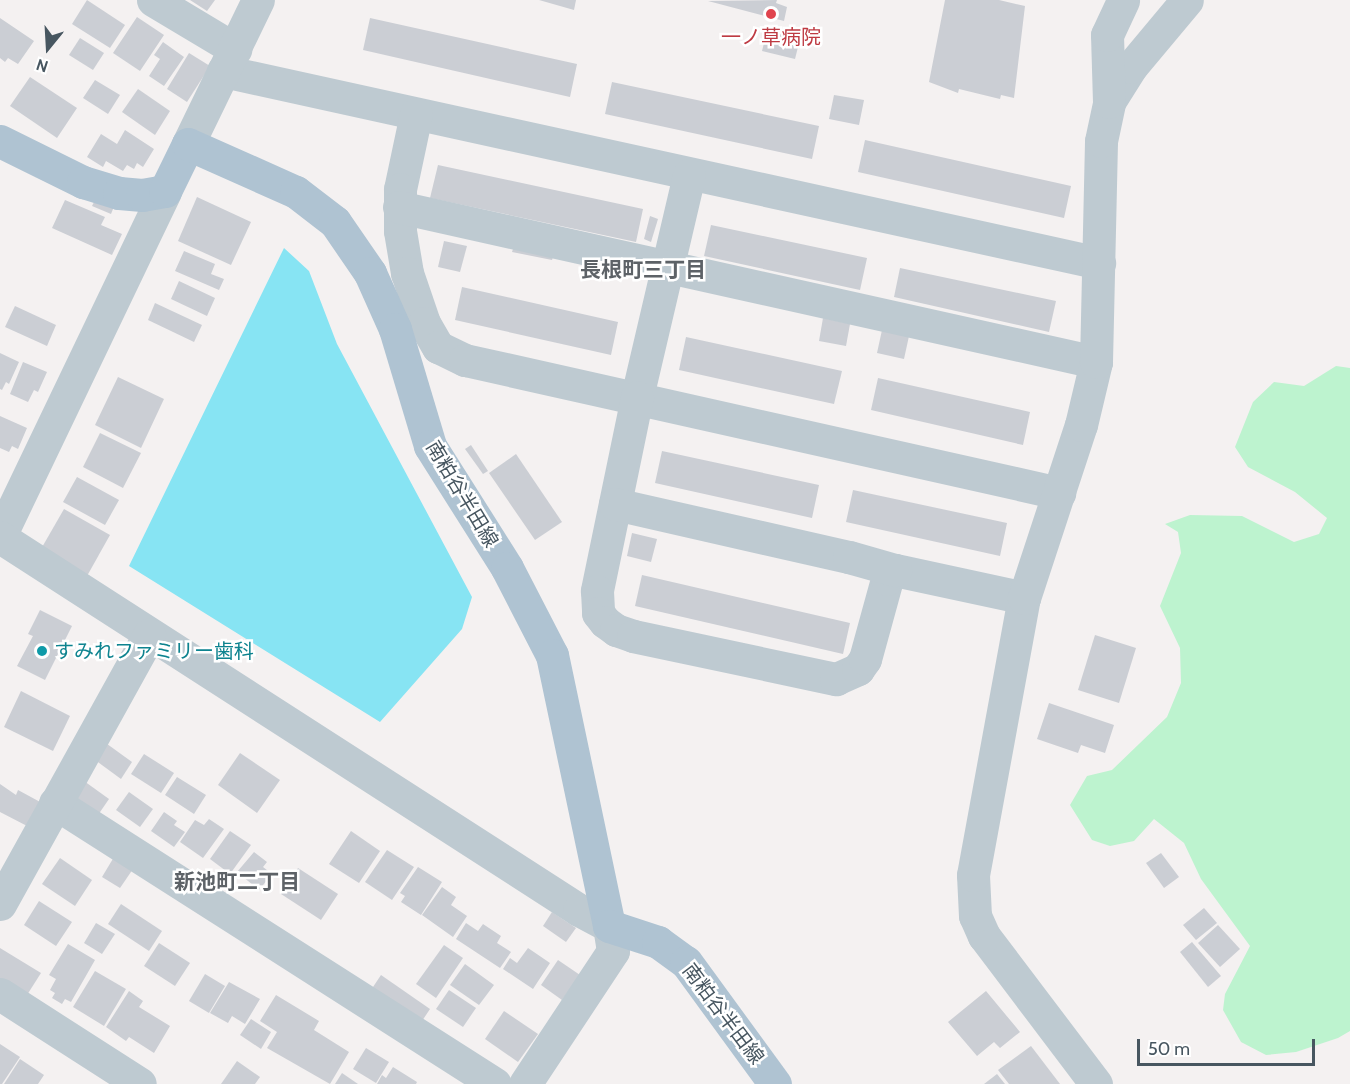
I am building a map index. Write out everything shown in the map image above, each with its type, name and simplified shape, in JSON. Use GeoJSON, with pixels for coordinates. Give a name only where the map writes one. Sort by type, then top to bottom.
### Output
{"type":"FeatureCollection","features":[{"type":"Feature","properties":{"kind":"main road"},"geometry":{"type":"LineString","coordinates":[[1,143],[83,182],[119,193],[142,195],[165,191],[188,144]]}},
{"type":"Feature","properties":{"kind":"main road","name":"南粕谷半田線"},"geometry":{"type":"LineString","coordinates":[[188,144],[296,192],[334,222],[370,273],[395,329],[430,446],[507,568],[552,655],[609,926],[658,942],[686,962],[775,1084]]}},
{"type":"Feature","properties":{"kind":"street"},"geometry":{"type":"LineString","coordinates":[[153,0],[229,60],[416,114],[1099,263]]}},
{"type":"Feature","properties":{"kind":"street"},"geometry":{"type":"LineString","coordinates":[[188,144],[258,0]]}},
{"type":"Feature","properties":{"kind":"street"},"geometry":{"type":"LineString","coordinates":[[1096,1084],[984,936],[975,916],[973,875],[1024,598],[1081,425],[1096,362],[1101,141],[1109,102],[1107,35],[1123,0]]}},
{"type":"Feature","properties":{"kind":"street"},"geometry":{"type":"LineString","coordinates":[[1109,102],[1131,67],[1187,0]]}},
{"type":"Feature","properties":{"kind":"street"},"geometry":{"type":"LineString","coordinates":[[416,114],[400,189],[399,207],[407,273],[424,323],[438,347],[465,360],[1059,493]]}},
{"type":"Feature","properties":{"kind":"street"},"geometry":{"type":"LineString","coordinates":[[689,175],[637,397],[596,603],[598,613],[616,630],[633,636],[836,679],[858,669],[865,659],[887,579],[895,570]]}},
{"type":"Feature","properties":{"kind":"street"},"geometry":{"type":"LineString","coordinates":[[165,191],[0,536],[149,635],[579,910],[609,926],[613,951],[525,1084]]}},
{"type":"Feature","properties":{"kind":"street"},"geometry":{"type":"LineString","coordinates":[[399,207],[1096,362]]}},
{"type":"Feature","properties":{"kind":"street"},"geometry":{"type":"LineString","coordinates":[[615,504],[1024,598]]}},
{"type":"Feature","properties":{"kind":"street"},"geometry":{"type":"LineString","coordinates":[[0,904],[149,635]]}},
{"type":"Feature","properties":{"kind":"street"},"geometry":{"type":"LineString","coordinates":[[55,803],[495,1084]]}},
{"type":"Feature","properties":{"kind":"street"},"geometry":{"type":"LineString","coordinates":[[0,994],[140,1084]]}},
{"type":"Feature","properties":{"kind":"green space"},"geometry":{"type":"Polygon","coordinates":[[[1336,366],[1350,368],[1350,1031],[1338,1038],[1296,1052],[1266,1055],[1241,1042],[1223,1010],[1225,994],[1250,946],[1201,879],[1184,843],[1154,819],[1134,841],[1110,846],[1092,840],[1070,805],[1087,776],[1112,770],[1167,717],[1181,683],[1180,648],[1160,606],[1181,553],[1178,532],[1165,524],[1190,515],[1242,516],[1294,542],[1319,534],[1327,518],[1295,492],[1248,467],[1235,447],[1253,402],[1274,382],[1304,386],[1336,366]]]}},
{"type":"Feature","properties":{"kind":"water"},"geometry":{"type":"Polygon","coordinates":[[[284,248],[309,271],[337,344],[472,597],[462,629],[380,722],[129,566],[284,248]]]}},
{"type":"Feature","properties":{"kind":"building"},"geometry":{"type":"Polygon","coordinates":[[[87,0],[125,25],[110,48],[72,24],[87,0]]]}},
{"type":"Feature","properties":{"kind":"building"},"geometry":{"type":"Polygon","coordinates":[[[190,0],[215,0],[207,11],[190,0]]]}},
{"type":"Feature","properties":{"kind":"building"},"geometry":{"type":"Polygon","coordinates":[[[539,0],[576,0],[574,10],[539,0]]]}},
{"type":"Feature","properties":{"kind":"building","name":"一ノ草病院"},"geometry":{"type":"Polygon","coordinates":[[[777,0],[776,3],[787,7],[784,21],[708,1],[777,0]]]}},
{"type":"Feature","properties":{"kind":"building"},"geometry":{"type":"Polygon","coordinates":[[[945,0],[999,0],[1025,6],[1014,98],[1001,95],[1000,99],[959,89],[958,93],[929,82],[945,0]]]}},
{"type":"Feature","properties":{"kind":"building"},"geometry":{"type":"Polygon","coordinates":[[[137,17],[164,35],[140,71],[113,53],[137,17]]]}},
{"type":"Feature","properties":{"kind":"building"},"geometry":{"type":"Polygon","coordinates":[[[0,18],[34,41],[18,64],[8,58],[5,62],[0,58],[0,18]]]}},
{"type":"Feature","properties":{"kind":"building"},"geometry":{"type":"Polygon","coordinates":[[[370,18],[577,64],[570,97],[363,50],[370,18]]]}},
{"type":"Feature","properties":{"kind":"building"},"geometry":{"type":"Polygon","coordinates":[[[767,31],[800,39],[795,59],[762,51],[767,31]]]}},
{"type":"Feature","properties":{"kind":"building"},"geometry":{"type":"Polygon","coordinates":[[[80,38],[104,53],[93,70],[69,55],[80,38]]]}},
{"type":"Feature","properties":{"kind":"building"},"geometry":{"type":"Polygon","coordinates":[[[163,42],[184,57],[164,86],[149,76],[160,59],[154,55],[163,42]]]}},
{"type":"Feature","properties":{"kind":"building"},"geometry":{"type":"Polygon","coordinates":[[[189,53],[210,66],[187,102],[167,89],[189,53]]]}},
{"type":"Feature","properties":{"kind":"building"},"geometry":{"type":"Polygon","coordinates":[[[30,77],[77,108],[57,138],[10,106],[30,77]]]}},
{"type":"Feature","properties":{"kind":"building"},"geometry":{"type":"Polygon","coordinates":[[[95,80],[120,95],[108,114],[83,98],[95,80]]]}},
{"type":"Feature","properties":{"kind":"building"},"geometry":{"type":"Polygon","coordinates":[[[612,82],[819,126],[812,159],[605,114],[612,82]]]}},
{"type":"Feature","properties":{"kind":"building"},"geometry":{"type":"Polygon","coordinates":[[[138,89],[170,111],[155,135],[122,112],[138,89]]]}},
{"type":"Feature","properties":{"kind":"building"},"geometry":{"type":"Polygon","coordinates":[[[834,95],[864,100],[859,125],[829,119],[834,95]]]}},
{"type":"Feature","properties":{"kind":"building"},"geometry":{"type":"Polygon","coordinates":[[[125,130],[154,149],[143,167],[137,163],[134,169],[127,165],[123,171],[106,161],[103,167],[87,157],[101,134],[117,144],[125,130]]]}},
{"type":"Feature","properties":{"kind":"building"},"geometry":{"type":"Polygon","coordinates":[[[865,140],[1071,186],[1064,218],[858,172],[865,140]]]}},
{"type":"Feature","properties":{"kind":"building"},"geometry":{"type":"Polygon","coordinates":[[[438,165],[643,209],[636,242],[430,198],[438,165]]]}},
{"type":"Feature","properties":{"kind":"building"},"geometry":{"type":"Polygon","coordinates":[[[97,196],[115,204],[111,214],[92,206],[97,196]]]}},
{"type":"Feature","properties":{"kind":"building"},"geometry":{"type":"Polygon","coordinates":[[[197,197],[251,222],[231,265],[178,241],[197,197]]]}},
{"type":"Feature","properties":{"kind":"building"},"geometry":{"type":"Polygon","coordinates":[[[65,200],[105,217],[101,225],[122,234],[112,255],[52,228],[65,200]]]}},
{"type":"Feature","properties":{"kind":"building"},"geometry":{"type":"Polygon","coordinates":[[[650,216],[658,219],[651,242],[644,239],[650,216]]]}},
{"type":"Feature","properties":{"kind":"building"},"geometry":{"type":"Polygon","coordinates":[[[711,225],[867,258],[860,290],[704,256],[711,225]]]}},
{"type":"Feature","properties":{"kind":"building"},"geometry":{"type":"Polygon","coordinates":[[[444,241],[467,246],[460,272],[438,267],[444,241]]]}},
{"type":"Feature","properties":{"kind":"building"},"geometry":{"type":"Polygon","coordinates":[[[514,246],[554,254],[552,260],[512,252],[514,246]]]}},
{"type":"Feature","properties":{"kind":"building"},"geometry":{"type":"Polygon","coordinates":[[[184,251],[215,264],[211,274],[224,279],[219,290],[175,271],[184,251]]]}},
{"type":"Feature","properties":{"kind":"building"},"geometry":{"type":"Polygon","coordinates":[[[900,268],[1056,301],[1049,332],[894,297],[900,268]]]}},
{"type":"Feature","properties":{"kind":"building"},"geometry":{"type":"Polygon","coordinates":[[[179,281],[215,298],[207,316],[171,299],[179,281]]]}},
{"type":"Feature","properties":{"kind":"building"},"geometry":{"type":"Polygon","coordinates":[[[462,287],[618,322],[611,355],[455,320],[462,287]]]}},
{"type":"Feature","properties":{"kind":"building"},"geometry":{"type":"Polygon","coordinates":[[[155,303],[202,325],[194,342],[148,320],[155,303]]]}},
{"type":"Feature","properties":{"kind":"building"},"geometry":{"type":"Polygon","coordinates":[[[15,306],[56,325],[47,346],[5,327],[15,306]]]}},
{"type":"Feature","properties":{"kind":"building"},"geometry":{"type":"Polygon","coordinates":[[[823,318],[850,324],[846,346],[819,341],[823,318]]]}},
{"type":"Feature","properties":{"kind":"building"},"geometry":{"type":"Polygon","coordinates":[[[882,330],[909,336],[904,359],[877,353],[882,330]]]}},
{"type":"Feature","properties":{"kind":"building"},"geometry":{"type":"Polygon","coordinates":[[[686,337],[842,371],[834,404],[679,370],[686,337]]]}},
{"type":"Feature","properties":{"kind":"building"},"geometry":{"type":"Polygon","coordinates":[[[0,353],[19,362],[9,384],[6,382],[2,390],[0,389],[0,353]]]}},
{"type":"Feature","properties":{"kind":"building"},"geometry":{"type":"Polygon","coordinates":[[[23,362],[47,372],[38,392],[34,390],[28,402],[10,394],[23,362]]]}},
{"type":"Feature","properties":{"kind":"building"},"geometry":{"type":"Polygon","coordinates":[[[118,377],[164,399],[141,448],[95,425],[118,377]]]}},
{"type":"Feature","properties":{"kind":"building"},"geometry":{"type":"Polygon","coordinates":[[[878,378],[1030,412],[1023,445],[871,410],[878,378]]]}},
{"type":"Feature","properties":{"kind":"building"},"geometry":{"type":"Polygon","coordinates":[[[0,416],[27,428],[18,449],[12,446],[9,452],[0,448],[0,416]]]}},
{"type":"Feature","properties":{"kind":"building"},"geometry":{"type":"Polygon","coordinates":[[[100,433],[141,453],[123,488],[83,467],[100,433]]]}},
{"type":"Feature","properties":{"kind":"building"},"geometry":{"type":"Polygon","coordinates":[[[471,445],[488,471],[483,474],[465,449],[471,445]]]}},
{"type":"Feature","properties":{"kind":"building"},"geometry":{"type":"Polygon","coordinates":[[[662,451],[819,485],[812,518],[655,483],[662,451]]]}},
{"type":"Feature","properties":{"kind":"building"},"geometry":{"type":"Polygon","coordinates":[[[516,454],[562,522],[535,540],[489,473],[516,454]]]}},
{"type":"Feature","properties":{"kind":"building"},"geometry":{"type":"Polygon","coordinates":[[[77,477],[119,500],[105,525],[63,502],[77,477]]]}},
{"type":"Feature","properties":{"kind":"building"},"geometry":{"type":"Polygon","coordinates":[[[853,490],[1007,523],[1000,556],[846,522],[853,490]]]}},
{"type":"Feature","properties":{"kind":"building"},"geometry":{"type":"Polygon","coordinates":[[[64,509],[110,535],[87,576],[41,549],[64,509]]]}},
{"type":"Feature","properties":{"kind":"building"},"geometry":{"type":"Polygon","coordinates":[[[632,533],[657,539],[651,562],[627,556],[632,533]]]}},
{"type":"Feature","properties":{"kind":"building"},"geometry":{"type":"Polygon","coordinates":[[[642,575],[850,623],[843,654],[635,606],[642,575]]]}},
{"type":"Feature","properties":{"kind":"building","name":"すみれファミリー歯科"},"geometry":{"type":"Polygon","coordinates":[[[40,610],[72,626],[45,680],[17,666],[33,636],[28,634],[40,610]]]}},
{"type":"Feature","properties":{"kind":"building"},"geometry":{"type":"Polygon","coordinates":[[[1095,635],[1136,648],[1119,703],[1078,690],[1095,635]]]}},
{"type":"Feature","properties":{"kind":"building"},"geometry":{"type":"Polygon","coordinates":[[[21,691],[70,716],[53,751],[4,727],[21,691]]]}},
{"type":"Feature","properties":{"kind":"building"},"geometry":{"type":"Polygon","coordinates":[[[1049,703],[1114,725],[1105,753],[1081,745],[1078,753],[1037,739],[1049,703]]]}},
{"type":"Feature","properties":{"kind":"building"},"geometry":{"type":"Polygon","coordinates":[[[103,741],[132,762],[121,779],[91,757],[103,741]]]}},
{"type":"Feature","properties":{"kind":"building"},"geometry":{"type":"Polygon","coordinates":[[[240,753],[280,780],[257,813],[218,785],[240,753]]]}},
{"type":"Feature","properties":{"kind":"building"},"geometry":{"type":"Polygon","coordinates":[[[144,754],[174,773],[161,793],[131,774],[144,754]]]}},
{"type":"Feature","properties":{"kind":"building"},"geometry":{"type":"Polygon","coordinates":[[[177,777],[206,795],[194,814],[165,795],[177,777]]]}},
{"type":"Feature","properties":{"kind":"building"},"geometry":{"type":"Polygon","coordinates":[[[84,781],[109,799],[98,815],[73,798],[84,781]]]}},
{"type":"Feature","properties":{"kind":"building"},"geometry":{"type":"Polygon","coordinates":[[[0,784],[16,795],[18,790],[42,803],[29,827],[0,812],[0,784]]]}},
{"type":"Feature","properties":{"kind":"building"},"geometry":{"type":"Polygon","coordinates":[[[129,792],[153,809],[140,827],[116,810],[129,792]]]}},
{"type":"Feature","properties":{"kind":"building"},"geometry":{"type":"Polygon","coordinates":[[[164,812],[177,821],[174,825],[185,832],[174,847],[151,831],[164,812]]]}},
{"type":"Feature","properties":{"kind":"building"},"geometry":{"type":"Polygon","coordinates":[[[209,819],[224,829],[203,858],[180,842],[195,820],[204,825],[209,819]]]}},
{"type":"Feature","properties":{"kind":"building"},"geometry":{"type":"Polygon","coordinates":[[[230,831],[251,845],[230,874],[210,859],[230,831]]]}},
{"type":"Feature","properties":{"kind":"building"},"geometry":{"type":"Polygon","coordinates":[[[351,831],[380,851],[359,883],[329,864],[351,831]]]}},
{"type":"Feature","properties":{"kind":"building"},"geometry":{"type":"Polygon","coordinates":[[[387,850],[414,867],[392,900],[365,882],[387,850]]]}},
{"type":"Feature","properties":{"kind":"building"},"geometry":{"type":"Polygon","coordinates":[[[254,852],[267,862],[263,867],[272,874],[259,890],[237,872],[254,852]]]}},
{"type":"Feature","properties":{"kind":"building"},"geometry":{"type":"Polygon","coordinates":[[[1161,853],[1179,877],[1164,888],[1146,863],[1161,853]]]}},
{"type":"Feature","properties":{"kind":"building"},"geometry":{"type":"Polygon","coordinates":[[[114,857],[133,869],[120,888],[102,877],[114,857]]]}},
{"type":"Feature","properties":{"kind":"building"},"geometry":{"type":"Polygon","coordinates":[[[60,858],[92,880],[75,906],[42,884],[60,858]]]}},
{"type":"Feature","properties":{"kind":"building"},"geometry":{"type":"Polygon","coordinates":[[[418,867],[442,882],[421,915],[401,902],[405,896],[400,893],[418,867]]]}},
{"type":"Feature","properties":{"kind":"building"},"geometry":{"type":"Polygon","coordinates":[[[298,868],[338,894],[321,920],[281,894],[298,868]]]}},
{"type":"Feature","properties":{"kind":"building"},"geometry":{"type":"Polygon","coordinates":[[[442,887],[456,897],[451,905],[467,916],[453,937],[422,915],[442,887]]]}},
{"type":"Feature","properties":{"kind":"building"},"geometry":{"type":"Polygon","coordinates":[[[39,901],[72,922],[56,946],[24,925],[39,901]]]}},
{"type":"Feature","properties":{"kind":"building"},"geometry":{"type":"Polygon","coordinates":[[[121,904],[162,931],[149,951],[108,924],[121,904]]]}},
{"type":"Feature","properties":{"kind":"building"},"geometry":{"type":"Polygon","coordinates":[[[1204,908],[1217,923],[1196,940],[1183,925],[1204,908]]]}},
{"type":"Feature","properties":{"kind":"building"},"geometry":{"type":"Polygon","coordinates":[[[552,912],[576,928],[566,942],[543,926],[552,912]]]}},
{"type":"Feature","properties":{"kind":"building"},"geometry":{"type":"Polygon","coordinates":[[[96,923],[115,934],[102,954],[84,943],[96,923]]]}},
{"type":"Feature","properties":{"kind":"building"},"geometry":{"type":"Polygon","coordinates":[[[466,923],[478,931],[483,924],[501,936],[497,943],[511,952],[500,968],[456,939],[466,923]]]}},
{"type":"Feature","properties":{"kind":"building"},"geometry":{"type":"Polygon","coordinates":[[[1218,925],[1240,949],[1220,967],[1198,943],[1218,925]]]}},
{"type":"Feature","properties":{"kind":"building"},"geometry":{"type":"Polygon","coordinates":[[[1192,942],[1221,976],[1208,987],[1180,952],[1192,942]]]}},
{"type":"Feature","properties":{"kind":"building"},"geometry":{"type":"Polygon","coordinates":[[[159,943],[190,963],[175,986],[144,966],[159,943]]]}},
{"type":"Feature","properties":{"kind":"building"},"geometry":{"type":"Polygon","coordinates":[[[68,944],[95,960],[71,1002],[65,999],[62,1004],[52,998],[55,993],[50,990],[56,979],[49,975],[68,944]]]}},
{"type":"Feature","properties":{"kind":"building"},"geometry":{"type":"Polygon","coordinates":[[[444,945],[463,958],[436,998],[416,984],[444,945]]]}},
{"type":"Feature","properties":{"kind":"building"},"geometry":{"type":"Polygon","coordinates":[[[0,948],[41,973],[27,995],[0,985],[0,948]]]}},
{"type":"Feature","properties":{"kind":"building"},"geometry":{"type":"Polygon","coordinates":[[[528,948],[550,963],[533,989],[503,969],[510,958],[517,963],[528,948]]]}},
{"type":"Feature","properties":{"kind":"building"},"geometry":{"type":"Polygon","coordinates":[[[558,960],[580,975],[562,1000],[541,985],[558,960]]]}},
{"type":"Feature","properties":{"kind":"building"},"geometry":{"type":"Polygon","coordinates":[[[465,964],[494,985],[479,1005],[450,985],[465,964]]]}},
{"type":"Feature","properties":{"kind":"building"},"geometry":{"type":"Polygon","coordinates":[[[95,971],[126,989],[104,1026],[73,1007],[95,971]]]}},
{"type":"Feature","properties":{"kind":"building"},"geometry":{"type":"Polygon","coordinates":[[[205,974],[225,986],[209,1013],[189,1001],[205,974]]]}},
{"type":"Feature","properties":{"kind":"building"},"geometry":{"type":"Polygon","coordinates":[[[381,975],[430,1009],[420,1024],[371,990],[381,975]]]}},
{"type":"Feature","properties":{"kind":"building"},"geometry":{"type":"Polygon","coordinates":[[[229,982],[260,999],[245,1024],[232,1016],[228,1023],[210,1013],[229,982]]]}},
{"type":"Feature","properties":{"kind":"building"},"geometry":{"type":"Polygon","coordinates":[[[449,990],[476,1008],[463,1027],[436,1009],[449,990]]]}},
{"type":"Feature","properties":{"kind":"building"},"geometry":{"type":"Polygon","coordinates":[[[129,991],[143,1001],[139,1007],[170,1026],[154,1053],[129,1037],[126,1041],[106,1027],[129,991]]]}},
{"type":"Feature","properties":{"kind":"building"},"geometry":{"type":"Polygon","coordinates":[[[986,991],[1020,1032],[1000,1048],[994,1042],[977,1056],[948,1022],[986,991]]]}},
{"type":"Feature","properties":{"kind":"building"},"geometry":{"type":"Polygon","coordinates":[[[276,995],[319,1021],[314,1030],[349,1052],[330,1084],[267,1048],[277,1032],[260,1021],[276,995]]]}},
{"type":"Feature","properties":{"kind":"building"},"geometry":{"type":"Polygon","coordinates":[[[504,1011],[538,1034],[518,1062],[485,1039],[504,1011]]]}},
{"type":"Feature","properties":{"kind":"building"},"geometry":{"type":"Polygon","coordinates":[[[251,1019],[271,1032],[261,1049],[240,1035],[251,1019]]]}},
{"type":"Feature","properties":{"kind":"building"},"geometry":{"type":"Polygon","coordinates":[[[0,1044],[20,1057],[2,1084],[0,1084],[0,1044]]]}},
{"type":"Feature","properties":{"kind":"building"},"geometry":{"type":"Polygon","coordinates":[[[1031,1046],[1060,1084],[1009,1084],[998,1070],[1031,1046]]]}},
{"type":"Feature","properties":{"kind":"building"},"geometry":{"type":"Polygon","coordinates":[[[366,1048],[389,1062],[376,1083],[353,1069],[366,1048]]]}},
{"type":"Feature","properties":{"kind":"building"},"geometry":{"type":"Polygon","coordinates":[[[20,1059],[44,1075],[38,1084],[4,1084],[20,1059]]]}},
{"type":"Feature","properties":{"kind":"building"},"geometry":{"type":"Polygon","coordinates":[[[237,1061],[260,1077],[255,1084],[221,1084],[237,1061]]]}},
{"type":"Feature","properties":{"kind":"building"},"geometry":{"type":"Polygon","coordinates":[[[393,1067],[417,1082],[416,1084],[377,1084],[382,1075],[386,1078],[393,1067]]]}},
{"type":"Feature","properties":{"kind":"building"},"geometry":{"type":"Polygon","coordinates":[[[342,1073],[358,1084],[335,1084],[342,1073]]]}},
{"type":"Feature","properties":{"kind":"building"},"geometry":{"type":"Polygon","coordinates":[[[997,1074],[1005,1084],[984,1084],[997,1074]]]}},
{"type":"Feature","properties":{"kind":"place","name":"一ノ草病院"},"geometry":{"type":"Point","coordinates":[771,14]}},
{"type":"Feature","properties":{"kind":"place","name":"すみれファミリー歯科"},"geometry":{"type":"Point","coordinates":[42,651]}},
{"type":"Feature","properties":{"kind":"district","name":"長根町三丁目"},"geometry":{"type":"Point","coordinates":[643,270]}},
{"type":"Feature","properties":{"kind":"district","name":"新池町二丁目"},"geometry":{"type":"Point","coordinates":[237,882]}}]}
